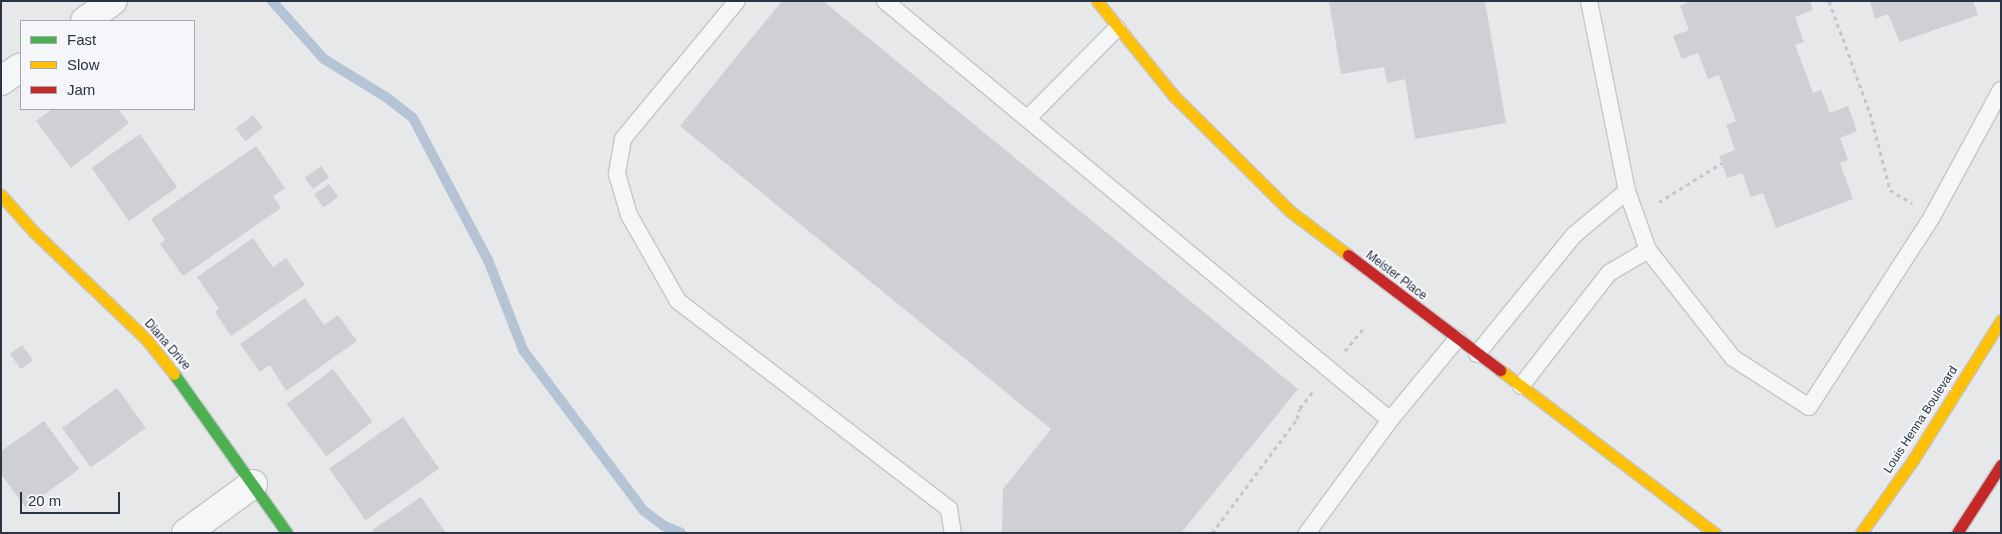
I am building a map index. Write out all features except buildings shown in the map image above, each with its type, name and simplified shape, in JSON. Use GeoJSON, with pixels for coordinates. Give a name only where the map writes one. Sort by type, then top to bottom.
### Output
{"type":"FeatureCollection","features":[{"type":"Feature","properties":{"kind":"main road","name":"Meister Place"},"geometry":{"type":"LineString","coordinates":[[1097,1],[1117,28],[1210,134],[1291,212],[1715,533]]}},
{"type":"Feature","properties":{"kind":"main road","name":"Diana Drive"},"geometry":{"type":"LineString","coordinates":[[1,195],[34,232],[147,340],[189,393],[287,533]]}},
{"type":"Feature","properties":{"kind":"main road","name":"Louis Henna Boulevard"},"geometry":{"type":"LineString","coordinates":[[1861,533],[1913,460],[2001,320]]}},
{"type":"Feature","properties":{"kind":"main road"},"geometry":{"type":"LineString","coordinates":[[1957,533],[2001,465]]}},
{"type":"Feature","properties":{"kind":"street"},"geometry":{"type":"LineString","coordinates":[[86,20],[113,1]]}},
{"type":"Feature","properties":{"kind":"street"},"geometry":{"type":"LineString","coordinates":[[1,81],[20,68]]}},
{"type":"Feature","properties":{"kind":"street"},"geometry":{"type":"LineString","coordinates":[[186,533],[253,484]]}},
{"type":"Feature","properties":{"kind":"lane"},"geometry":{"type":"LineString","coordinates":[[737,1],[623,139],[617,174],[629,215],[678,300],[949,508],[952,533]]}},
{"type":"Feature","properties":{"kind":"lane"},"geometry":{"type":"LineString","coordinates":[[885,1],[1390,420]]}},
{"type":"Feature","properties":{"kind":"lane"},"geometry":{"type":"LineString","coordinates":[[1590,1],[1627,190],[1648,250],[1733,358],[1809,406],[1933,215],[2001,90]]}},
{"type":"Feature","properties":{"kind":"lane"},"geometry":{"type":"LineString","coordinates":[[1027,119],[1117,28]]}},
{"type":"Feature","properties":{"kind":"lane"},"geometry":{"type":"LineString","coordinates":[[1477,354],[1574,234],[1627,190]]}},
{"type":"Feature","properties":{"kind":"lane"},"geometry":{"type":"LineString","coordinates":[[1521,386],[1609,273],[1648,250]]}},
{"type":"Feature","properties":{"kind":"lane"},"geometry":{"type":"LineString","coordinates":[[1307,533],[1390,420],[1457,339]]}},
{"type":"Feature","properties":{"kind":"path"},"geometry":{"type":"LineString","coordinates":[[1829,1],[1870,113],[1890,190],[1933,215]]}},
{"type":"Feature","properties":{"kind":"path"},"geometry":{"type":"LineString","coordinates":[[1635,213],[1672,195],[1722,163]]}},
{"type":"Feature","properties":{"kind":"path"},"geometry":{"type":"LineString","coordinates":[[1345,351],[1365,326]]}},
{"type":"Feature","properties":{"kind":"path"},"geometry":{"type":"LineString","coordinates":[[1212,533],[1297,419],[1300,408],[1315,389]]}},
{"type":"Feature","properties":{"kind":"waterway"},"geometry":{"type":"LineString","coordinates":[[272,1],[324,59],[386,97],[413,118],[488,260],[523,350],[643,510],[664,526],[681,533]]}},
{"type":"Feature","properties":{"kind":"traffic: fast"},"geometry":{"type":"LineString","coordinates":[[174,374],[287,533]]}},
{"type":"Feature","properties":{"kind":"traffic: slow"},"geometry":{"type":"LineString","coordinates":[[1097,1],[1174,96],[1291,212],[1348,255]]}},
{"type":"Feature","properties":{"kind":"traffic: slow"},"geometry":{"type":"LineString","coordinates":[[1,195],[34,232],[147,340],[174,374]]}},
{"type":"Feature","properties":{"kind":"traffic: slow"},"geometry":{"type":"LineString","coordinates":[[1861,533],[1913,460],[2001,320]]}},
{"type":"Feature","properties":{"kind":"traffic: slow"},"geometry":{"type":"LineString","coordinates":[[1500,370],[1715,533]]}},
{"type":"Feature","properties":{"kind":"traffic: jam"},"geometry":{"type":"LineString","coordinates":[[1348,255],[1500,370]]}},
{"type":"Feature","properties":{"kind":"traffic: jam"},"geometry":{"type":"LineString","coordinates":[[1957,533],[2001,465]]}}]}
